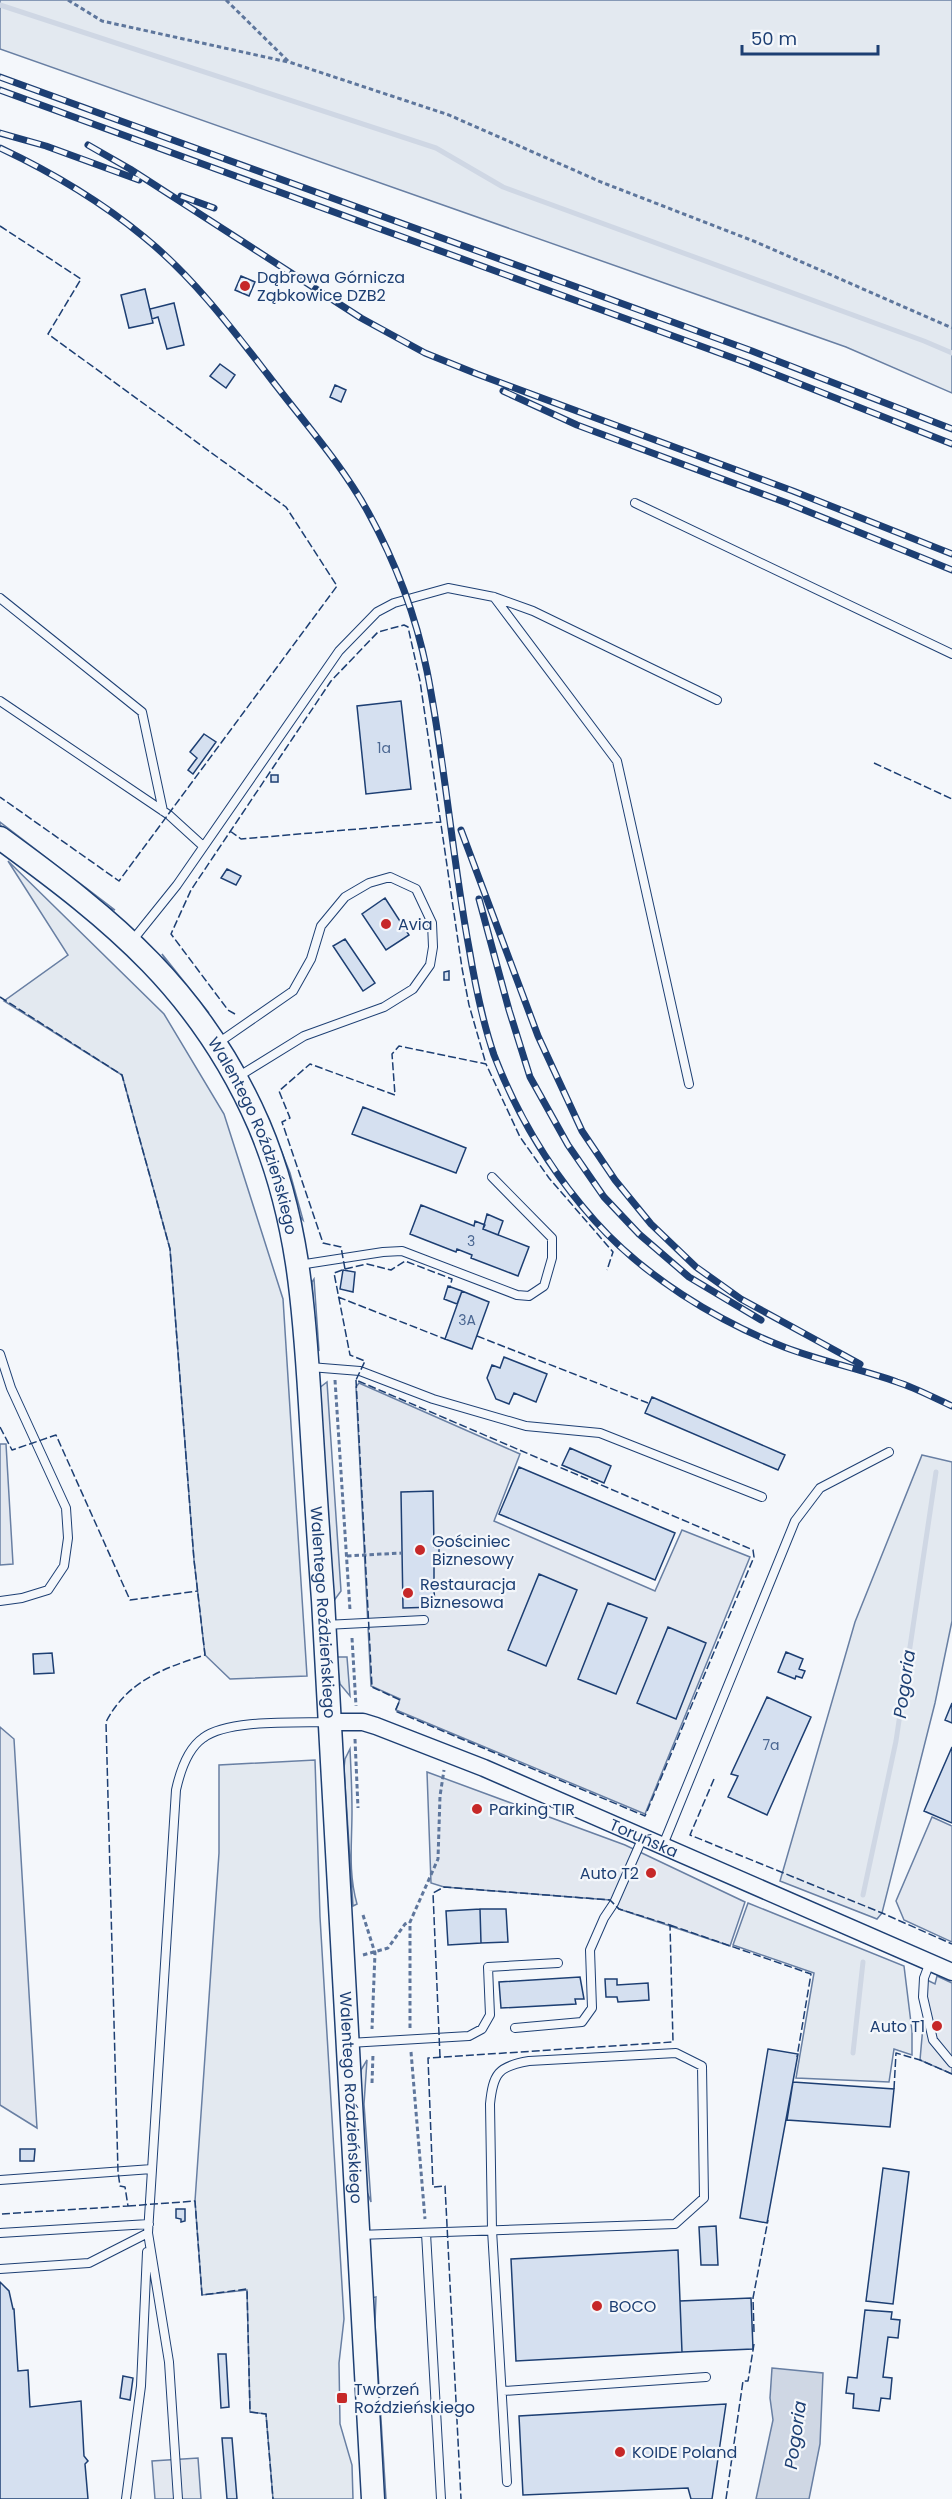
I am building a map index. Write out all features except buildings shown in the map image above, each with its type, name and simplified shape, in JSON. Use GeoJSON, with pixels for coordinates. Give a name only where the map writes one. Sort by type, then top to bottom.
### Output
{"type":"FeatureCollection","features":[{"type":"Feature","properties":{"kind":"street","name":"Walentego Roździeńskiego"},"geometry":{"type":"LineString","coordinates":[[0,838],[72,891],[131,941],[173,986],[216,1044],[258,1123],[278,1176],[293,1232],[299,1265],[308,1367],[331,1722],[373,2499]]}},
{"type":"Feature","properties":{"kind":"street","name":"Toruńska"},"geometry":{"type":"LineString","coordinates":[[331,1722],[367,1723],[451,1755],[952,1972]]}},
{"type":"Feature","properties":{"kind":"lane"},"geometry":{"type":"LineString","coordinates":[[634,503],[952,654]]}},
{"type":"Feature","properties":{"kind":"lane"},"geometry":{"type":"LineString","coordinates":[[131,941],[177,885],[339,651],[377,612],[394,603],[448,588],[494,597],[533,611],[717,700]]}},
{"type":"Feature","properties":{"kind":"lane"},"geometry":{"type":"LineString","coordinates":[[494,597],[617,761],[689,1084]]}},
{"type":"Feature","properties":{"kind":"lane"},"geometry":{"type":"LineString","coordinates":[[0,598],[142,712],[162,811]]}},
{"type":"Feature","properties":{"kind":"lane"},"geometry":{"type":"LineString","coordinates":[[0,701],[162,811],[203,846]]}},
{"type":"Feature","properties":{"kind":"lane"},"geometry":{"type":"LineString","coordinates":[[216,1044],[293,991],[310,959],[321,926],[345,897],[369,883],[390,878],[416,890],[432,924],[433,947],[430,965],[413,989],[384,1007],[304,1036],[236,1079]]}},
{"type":"Feature","properties":{"kind":"lane"},"geometry":{"type":"LineString","coordinates":[[299,1265],[402,1251],[517,1295],[529,1296],[544,1286],[552,1258],[552,1238],[492,1177]]}},
{"type":"Feature","properties":{"kind":"lane"},"geometry":{"type":"LineString","coordinates":[[0,1354],[11,1388],[66,1508],[68,1538],[64,1566],[48,1590],[22,1598],[0,1601]]}},
{"type":"Feature","properties":{"kind":"lane"},"geometry":{"type":"LineString","coordinates":[[308,1367],[360,1371],[433,1399],[526,1426],[600,1433],[762,1497]]}},
{"type":"Feature","properties":{"kind":"lane"},"geometry":{"type":"LineString","coordinates":[[663,1845],[795,1521],[820,1488],[889,1452]]}},
{"type":"Feature","properties":{"kind":"lane"},"geometry":{"type":"LineString","coordinates":[[324,1625],[424,1620]]}},
{"type":"Feature","properties":{"kind":"lane"},"geometry":{"type":"LineString","coordinates":[[126,2499],[141,2386],[148,2228],[176,1790],[180,1774],[193,1748],[202,1738],[219,1729],[237,1726],[331,1722]]}},
{"type":"Feature","properties":{"kind":"lane"},"geometry":{"type":"LineString","coordinates":[[515,2028],[582,2022],[592,2008],[590,1950],[604,1918],[614,1904],[643,1837]]}},
{"type":"Feature","properties":{"kind":"lane"},"geometry":{"type":"LineString","coordinates":[[930,1962],[924,1978],[923,1998],[933,2040],[952,2063]]}},
{"type":"Feature","properties":{"kind":"lane"},"geometry":{"type":"LineString","coordinates":[[348,2043],[469,2036],[482,2029],[490,2015],[488,1966],[558,1963]]}},
{"type":"Feature","properties":{"kind":"lane"},"geometry":{"type":"LineString","coordinates":[[358,2235],[426,2233],[492,2230],[675,2224],[704,2198],[702,2066],[676,2053],[529,2061],[512,2064],[498,2072],[491,2087],[490,2104],[492,2230],[507,2482]]}},
{"type":"Feature","properties":{"kind":"lane"},"geometry":{"type":"LineString","coordinates":[[0,2180],[152,2169]]}},
{"type":"Feature","properties":{"kind":"lane"},"geometry":{"type":"LineString","coordinates":[[0,2234],[148,2228]]}},
{"type":"Feature","properties":{"kind":"lane"},"geometry":{"type":"LineString","coordinates":[[0,2269],[89,2263],[148,2228]]}},
{"type":"Feature","properties":{"kind":"lane"},"geometry":{"type":"LineString","coordinates":[[148,2228],[169,2362],[178,2499]]}},
{"type":"Feature","properties":{"kind":"lane"},"geometry":{"type":"LineString","coordinates":[[426,2233],[441,2499]]}},
{"type":"Feature","properties":{"kind":"lane"},"geometry":{"type":"LineString","coordinates":[[503,2391],[706,2377]]}},
{"type":"Feature","properties":{"kind":"path"},"geometry":{"type":"LineString","coordinates":[[68,0],[102,21],[290,62],[449,115],[601,182],[756,242],[952,328]]}},
{"type":"Feature","properties":{"kind":"path"},"geometry":{"type":"LineString","coordinates":[[226,0],[290,62]]}},
{"type":"Feature","properties":{"kind":"path"},"geometry":{"type":"LineString","coordinates":[[330,1368],[335,1380],[356,1701]]}},
{"type":"Feature","properties":{"kind":"path"},"geometry":{"type":"LineString","coordinates":[[346,1556],[402,1553]]}},
{"type":"Feature","properties":{"kind":"path"},"geometry":{"type":"LineString","coordinates":[[426,2233],[410,2040],[410,1922],[438,1859],[440,1796],[445,1768],[451,1755]]}},
{"type":"Feature","properties":{"kind":"path"},"geometry":{"type":"LineString","coordinates":[[362,1909],[375,1953],[376,1977],[372,2004]]}},
{"type":"Feature","properties":{"kind":"path"},"geometry":{"type":"LineString","coordinates":[[363,1955],[388,1948],[405,1924],[410,1922]]}},
{"type":"Feature","properties":{"kind":"shaded area"},"geometry":{"type":"Polygon","coordinates":[[[0,0],[952,0],[952,393],[846,347],[0,49],[0,0]]]}},
{"type":"Feature","properties":{"kind":"shaded area"},"geometry":{"type":"Polygon","coordinates":[[[0,822],[115,910],[109,908],[0,825],[0,822]]]}},
{"type":"Feature","properties":{"kind":"shaded area"},"geometry":{"type":"Polygon","coordinates":[[[8,861],[164,1014],[224,1114],[283,1299],[307,1676],[230,1679],[205,1655],[194,1560],[170,1249],[122,1075],[4,1001],[68,955],[8,861]]]}},
{"type":"Feature","properties":{"kind":"shaded area"},"geometry":{"type":"Polygon","coordinates":[[[162,954],[209,1013],[167,963],[162,954]]]}},
{"type":"Feature","properties":{"kind":"shaded area"},"geometry":{"type":"Polygon","coordinates":[[[267,1115],[290,1173],[303,1220],[299,1216],[267,1115]]]}},
{"type":"Feature","properties":{"kind":"shaded area"},"geometry":{"type":"Polygon","coordinates":[[[314,1279],[319,1351],[316,1344],[312,1282],[314,1279]]]}},
{"type":"Feature","properties":{"kind":"shaded area"},"geometry":{"type":"Polygon","coordinates":[[[327,1382],[341,1591],[333,1602],[318,1389],[327,1382]]]}},
{"type":"Feature","properties":{"kind":"shaded area"},"geometry":{"type":"Polygon","coordinates":[[[359,1383],[520,1454],[494,1521],[655,1591],[682,1530],[750,1557],[645,1814],[396,1710],[400,1699],[371,1686],[356,1387],[359,1383]]]}},
{"type":"Feature","properties":{"kind":"shaded area"},"geometry":{"type":"Polygon","coordinates":[[[0,1444],[6,1444],[13,1564],[0,1565],[0,1444]]]}},
{"type":"Feature","properties":{"kind":"shaded area"},"geometry":{"type":"Polygon","coordinates":[[[922,1455],[952,1462],[952,1621],[935,1703],[882,1913],[877,1919],[780,1881],[855,1622],[922,1455]]]}},
{"type":"Feature","properties":{"kind":"shaded area"},"geometry":{"type":"Polygon","coordinates":[[[336,1657],[347,1657],[350,1696],[340,1684],[336,1657]]]}},
{"type":"Feature","properties":{"kind":"shaded area"},"geometry":{"type":"Polygon","coordinates":[[[0,1727],[14,1739],[37,2128],[0,2105],[0,1727]]]}},
{"type":"Feature","properties":{"kind":"shaded area"},"geometry":{"type":"Polygon","coordinates":[[[350,1749],[351,1869],[357,1904],[353,1906],[344,1768],[350,1749]]]}},
{"type":"Feature","properties":{"kind":"shaded area"},"geometry":{"type":"Polygon","coordinates":[[[315,1760],[320,1917],[344,2319],[339,2363],[340,2424],[352,2465],[353,2499],[273,2499],[266,2414],[250,2412],[247,2290],[202,2295],[195,2201],[219,1853],[219,1765],[315,1760]]]}},
{"type":"Feature","properties":{"kind":"shaded area","name":"Parking TIR"},"geometry":{"type":"Polygon","coordinates":[[[427,1772],[625,1845],[745,1902],[730,1946],[619,1909],[610,1900],[444,1887],[431,1883],[427,1772]]]}},
{"type":"Feature","properties":{"kind":"shaded area"},"geometry":{"type":"Polygon","coordinates":[[[932,1817],[952,1826],[952,1942],[904,1920],[896,1901],[932,1817]]]}},
{"type":"Feature","properties":{"kind":"shaded area"},"geometry":{"type":"Polygon","coordinates":[[[748,1903],[904,1966],[912,2031],[912,2055],[894,2049],[889,2082],[796,2078],[814,1973],[733,1945],[748,1903]]]}},
{"type":"Feature","properties":{"kind":"shaded area","name":"Auto T1"},"geometry":{"type":"Polygon","coordinates":[[[937,1976],[952,1983],[952,2074],[920,2060],[927,1980],[935,1984],[937,1976]]]}},
{"type":"Feature","properties":{"kind":"shaded area"},"geometry":{"type":"Polygon","coordinates":[[[367,2060],[364,2104],[371,2202],[367,2192],[360,2081],[361,2070],[367,2060]]]}},
{"type":"Feature","properties":{"kind":"shaded area"},"geometry":{"type":"Polygon","coordinates":[[[376,2297],[375,2323],[386,2499],[383,2499],[371,2298],[376,2297]]]}},
{"type":"Feature","properties":{"kind":"shaded area"},"geometry":{"type":"Polygon","coordinates":[[[198,2458],[201,2499],[155,2499],[152,2461],[198,2458]]]}},
{"type":"Feature","properties":{"kind":"water"},"geometry":{"type":"Polygon","coordinates":[[[772,2368],[823,2373],[820,2444],[809,2499],[756,2499],[773,2420],[770,2398],[772,2368]]]}},
{"type":"Feature","properties":{"kind":"waterway"},"geometry":{"type":"LineString","coordinates":[[0,5],[436,148],[503,187],[952,353]]}},
{"type":"Feature","properties":{"kind":"waterway","name":"Pogoria"},"geometry":{"type":"LineString","coordinates":[[863,1895],[896,1741],[936,1472]]}},
{"type":"Feature","properties":{"kind":"waterway","name":"Pogoria"},"geometry":{"type":"LineString","coordinates":[[853,2053],[863,1962]]}},
{"type":"Feature","properties":{"kind":"railway"},"geometry":{"type":"LineString","coordinates":[[0,77],[752,351],[952,429]]}},
{"type":"Feature","properties":{"kind":"railway"},"geometry":{"type":"LineString","coordinates":[[0,90],[747,363],[952,444]]}},
{"type":"Feature","properties":{"kind":"railway"},"geometry":{"type":"LineString","coordinates":[[0,133],[46,146],[139,180]]}},
{"type":"Feature","properties":{"kind":"railway"},"geometry":{"type":"LineString","coordinates":[[88,145],[130,169],[361,318],[425,353],[793,491],[952,554]]}},
{"type":"Feature","properties":{"kind":"railway"},"geometry":{"type":"LineString","coordinates":[[0,148],[93,199],[162,252],[225,320],[321,442],[346,476],[368,512],[404,589],[427,671],[471,961],[490,1042],[513,1100],[550,1163],[579,1203],[614,1241],[658,1278],[732,1324],[812,1357],[904,1384],[952,1406]]}},
{"type":"Feature","properties":{"kind":"railway"},"geometry":{"type":"LineString","coordinates":[[181,196],[214,208]]}},
{"type":"Feature","properties":{"kind":"railway"},"geometry":{"type":"LineString","coordinates":[[503,391],[577,425],[787,503],[952,570]]}},
{"type":"Feature","properties":{"kind":"railway"},"geometry":{"type":"LineString","coordinates":[[461,830],[538,1036],[582,1131],[615,1180],[651,1224],[696,1267],[741,1299],[860,1364]]}},
{"type":"Feature","properties":{"kind":"railway"},"geometry":{"type":"LineString","coordinates":[[479,899],[530,1077],[568,1145],[604,1197],[639,1234],[689,1277],[761,1320]]}},
{"type":"Feature","properties":{"kind":"fence"},"geometry":{"type":"LineString","coordinates":[[0,226],[81,279],[48,334],[286,507],[337,586],[119,881],[0,797]]}},
{"type":"Feature","properties":{"kind":"fence"},"geometry":{"type":"LineString","coordinates":[[235,1014],[228,1010],[171,934],[191,890],[331,681],[378,632],[404,625],[408,627],[420,681],[462,968],[469,1005],[486,1064]]}},
{"type":"Feature","properties":{"kind":"fence"},"geometry":{"type":"LineString","coordinates":[[874,763],[952,799]]}},
{"type":"Feature","properties":{"kind":"fence"},"geometry":{"type":"LineString","coordinates":[[230,831],[241,839],[440,822]]}},
{"type":"Feature","properties":{"kind":"fence"},"geometry":{"type":"LineString","coordinates":[[0,997],[122,1075],[170,1249],[194,1560],[205,1655],[161,1671],[136,1686],[125,1696],[106,1722],[118,2172],[120,2186],[125,2187],[128,2206],[0,2214]]}},
{"type":"Feature","properties":{"kind":"fence"},"geometry":{"type":"LineString","coordinates":[[356,1380],[372,1687],[400,1700],[395,1711],[645,1816],[754,1557],[753,1550],[356,1380],[365,1361],[350,1355],[334,1273],[345,1269],[341,1247],[323,1243],[282,1122],[290,1118],[279,1091],[310,1064],[395,1095],[392,1054],[399,1046],[486,1064],[520,1137],[549,1178],[613,1252],[607,1270]]}},
{"type":"Feature","properties":{"kind":"fence"},"geometry":{"type":"LineString","coordinates":[[345,1269],[367,1264],[391,1270],[405,1261],[452,1279],[450,1287]]}},
{"type":"Feature","properties":{"kind":"fence"},"geometry":{"type":"LineString","coordinates":[[338,1297],[445,1339]]}},
{"type":"Feature","properties":{"kind":"fence"},"geometry":{"type":"LineString","coordinates":[[477,1336],[648,1403]]}},
{"type":"Feature","properties":{"kind":"fence"},"geometry":{"type":"LineString","coordinates":[[0,1427],[12,1450],[56,1435],[130,1600],[198,1591]]}},
{"type":"Feature","properties":{"kind":"fence"},"geometry":{"type":"LineString","coordinates":[[714,1779],[690,1835],[952,1944]]}},
{"type":"Feature","properties":{"kind":"fence"},"geometry":{"type":"LineString","coordinates":[[440,2057],[433,1893],[444,1887],[610,1900],[619,1909],[670,1925],[673,2042],[428,2058],[433,2187],[445,2186],[461,2499]]}},
{"type":"Feature","properties":{"kind":"fence"},"geometry":{"type":"LineString","coordinates":[[670,1925],[811,1974],[797,2057]]}},
{"type":"Feature","properties":{"kind":"fence"},"geometry":{"type":"LineString","coordinates":[[894,2089],[896,2053],[920,2060],[952,2074]]}},
{"type":"Feature","properties":{"kind":"fence"},"geometry":{"type":"LineString","coordinates":[[128,2206],[195,2201],[202,2295],[247,2289],[250,2412],[266,2414],[273,2499]]}},
{"type":"Feature","properties":{"kind":"fence"},"geometry":{"type":"LineString","coordinates":[[754,2332],[753,2298],[768,2220]]}},
{"type":"Feature","properties":{"kind":"fence"},"geometry":{"type":"LineString","coordinates":[[726,2499],[743,2381],[748,2381],[754,2344]]}},
{"type":"Feature","properties":{"kind":"place","name":"Dąbrowa Górnicza Ząbkowice DZB2"},"geometry":{"type":"Point","coordinates":[245,286]}},
{"type":"Feature","properties":{"kind":"place","name":"Avia"},"geometry":{"type":"Point","coordinates":[386,924]}},
{"type":"Feature","properties":{"kind":"place","name":"Gościniec Biznesowy"},"geometry":{"type":"Point","coordinates":[420,1550]}},
{"type":"Feature","properties":{"kind":"place","name":"Restauracja Biznesowa"},"geometry":{"type":"Point","coordinates":[408,1593]}},
{"type":"Feature","properties":{"kind":"place","name":"Parking TIR"},"geometry":{"type":"Point","coordinates":[477,1809]}},
{"type":"Feature","properties":{"kind":"place","name":"Auto T2"},"geometry":{"type":"Point","coordinates":[651,1873]}},
{"type":"Feature","properties":{"kind":"place","name":"Auto T1"},"geometry":{"type":"Point","coordinates":[937,2026]}},
{"type":"Feature","properties":{"kind":"place","name":"BOCO"},"geometry":{"type":"Point","coordinates":[597,2306]}},
{"type":"Feature","properties":{"kind":"place","name":"Tworzeń Roździeńskiego"},"geometry":{"type":"Point","coordinates":[342,2398]}},
{"type":"Feature","properties":{"kind":"place","name":"KOIDE Poland"},"geometry":{"type":"Point","coordinates":[620,2452]}}]}
